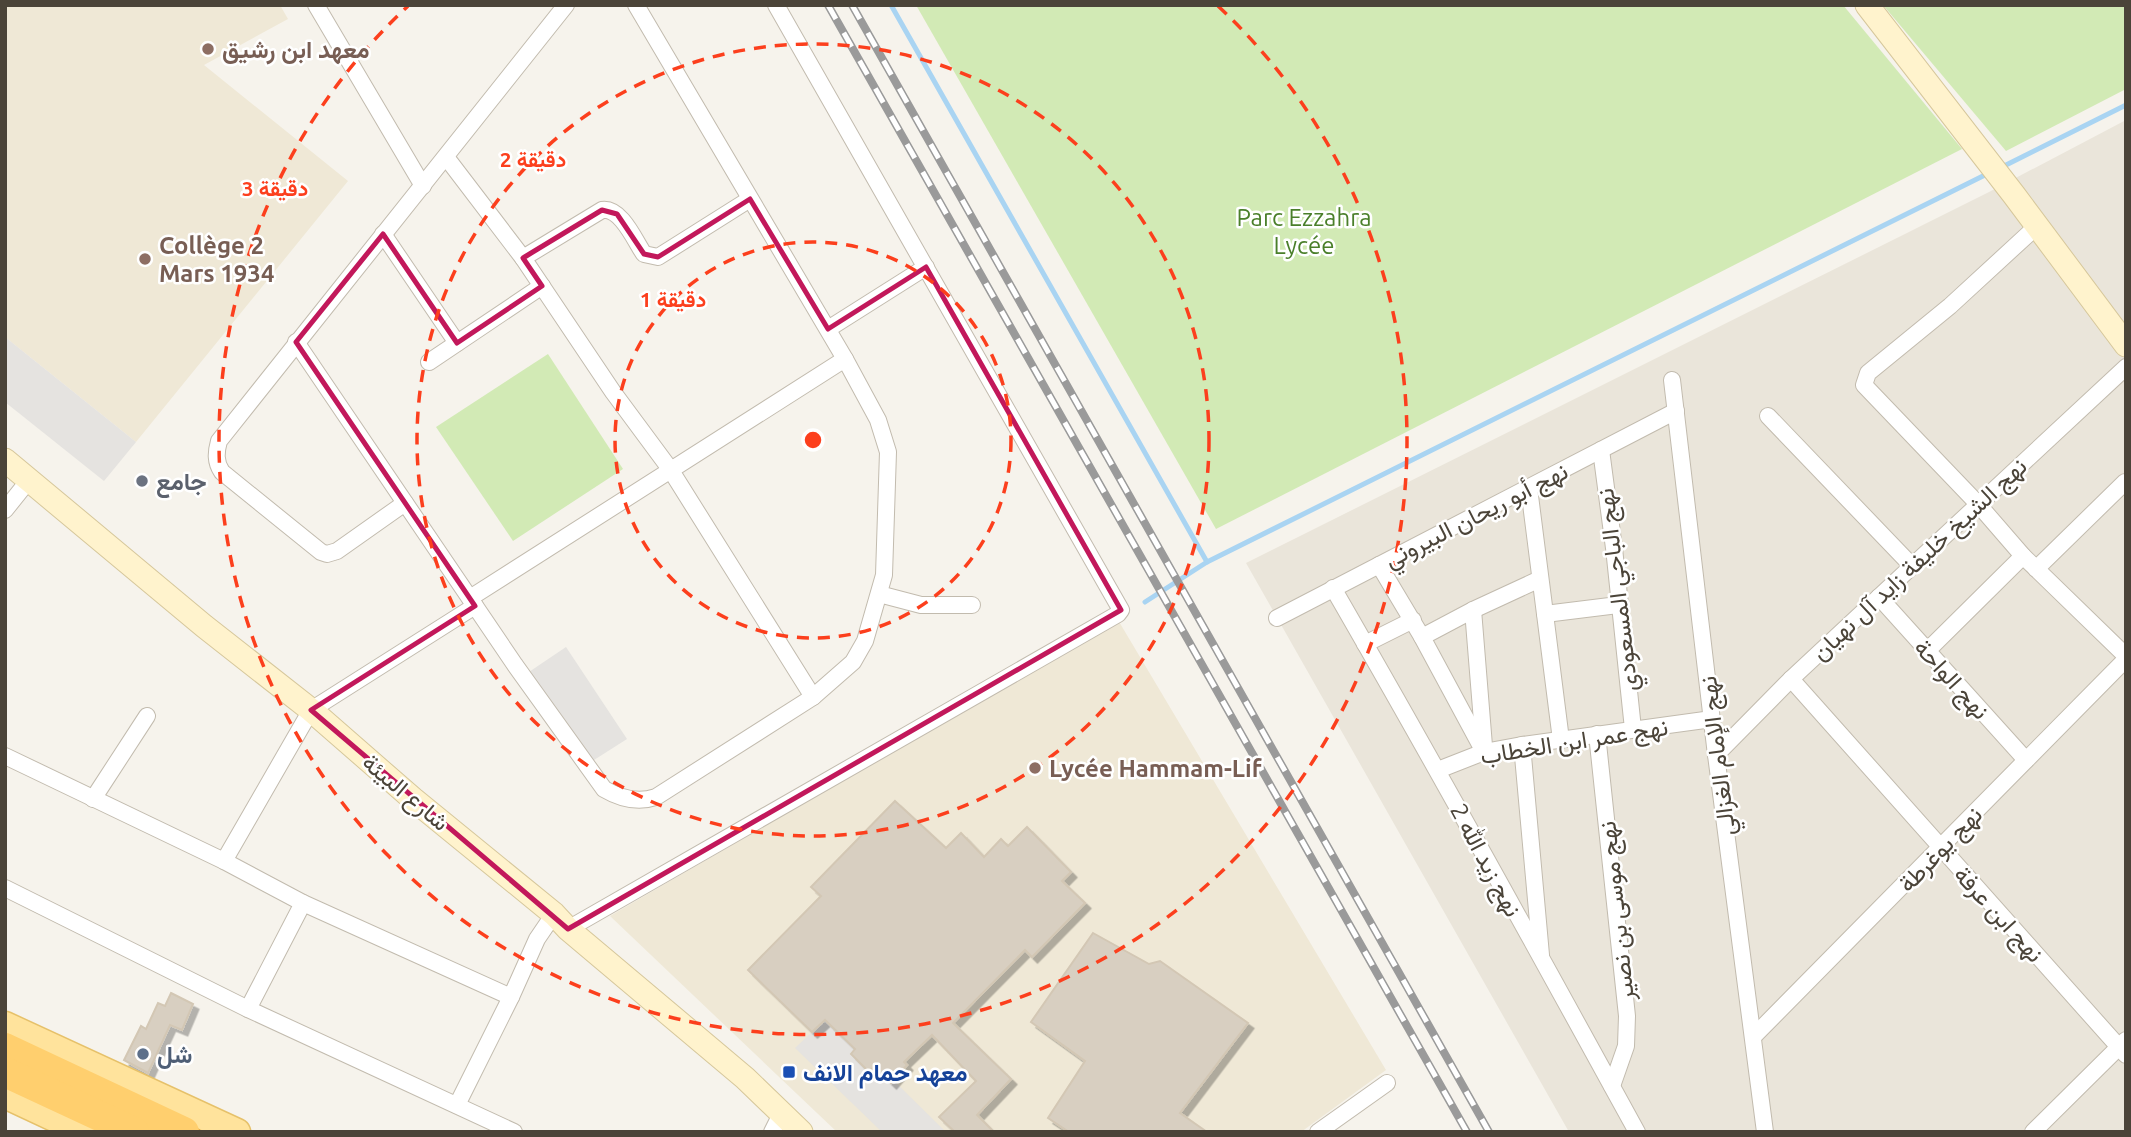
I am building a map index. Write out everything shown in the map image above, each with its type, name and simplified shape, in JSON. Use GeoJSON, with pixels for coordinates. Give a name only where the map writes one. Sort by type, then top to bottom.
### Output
{"type":"FeatureCollection","features":[{"type":"Feature","properties":{"kind":"highway"},"geometry":{"type":"LineString","coordinates":[[5,1048],[184,1132]]}},
{"type":"Feature","properties":{"kind":"highway"},"geometry":{"type":"LineString","coordinates":[[5,1072],[134,1132]]}},
{"type":"Feature","properties":{"kind":"main road"},"geometry":{"type":"LineString","coordinates":[[1867,5],[2036,226],[2122,331]]}},
{"type":"Feature","properties":{"kind":"main road","name":"شارع البيئة"},"geometry":{"type":"LineString","coordinates":[[5,460],[311,710],[561,922],[777,1122],[801,1132]]}},
{"type":"Feature","properties":{"kind":"main road"},"geometry":{"type":"LineString","coordinates":[[5,1025],[237,1132]]}},
{"type":"Feature","properties":{"kind":"main road"},"geometry":{"type":"LineString","coordinates":[[5,1095],[84,1132]]}},
{"type":"Feature","properties":{"kind":"street"},"geometry":{"type":"LineString","coordinates":[[316,5],[423,186]]}},
{"type":"Feature","properties":{"kind":"street"},"geometry":{"type":"LineString","coordinates":[[405,503],[337,551],[327,554],[321,552],[222,472],[216,458],[219,441],[566,5]]}},
{"type":"Feature","properties":{"kind":"street"},"geometry":{"type":"LineString","coordinates":[[296,342],[604,789],[619,797],[646,801],[656,797],[813,697],[853,662],[865,641],[884,575],[888,452],[878,420],[845,359],[636,5]]}},
{"type":"Feature","properties":{"kind":"street"},"geometry":{"type":"LineString","coordinates":[[457,1105],[537,939],[561,922],[1120,613],[1120,608],[776,5]]}},
{"type":"Feature","properties":{"kind":"street"},"geometry":{"type":"LineString","coordinates":[[446,157],[523,257],[613,392],[670,469],[813,697]]}},
{"type":"Feature","properties":{"kind":"street"},"geometry":{"type":"LineString","coordinates":[[523,257],[608,209],[617,214],[644,254],[658,257],[750,198]]}},
{"type":"Feature","properties":{"kind":"street"},"geometry":{"type":"LineString","coordinates":[[2036,226],[1950,306],[1868,373],[1864,386],[1978,504],[2023,556],[2126,657]]}},
{"type":"Feature","properties":{"kind":"street"},"geometry":{"type":"LineString","coordinates":[[383,234],[457,343]]}},
{"type":"Feature","properties":{"kind":"street"},"geometry":{"type":"LineString","coordinates":[[828,330],[926,267]]}},
{"type":"Feature","properties":{"kind":"street"},"geometry":{"type":"LineString","coordinates":[[429,362],[542,286]]}},
{"type":"Feature","properties":{"kind":"street"},"geometry":{"type":"LineString","coordinates":[[224,861],[311,710],[670,469],[845,359]]}},
{"type":"Feature","properties":{"kind":"street","name":"نهج الشيخ خليفة زايد آل نهيان"},"geometry":{"type":"LineString","coordinates":[[1716,755],[1791,679],[2126,368]]}},
{"type":"Feature","properties":{"kind":"street","name":"نهج الإمام الغزالي"},"geometry":{"type":"LineString","coordinates":[[1672,380],[1716,755],[1765,1132]]}},
{"type":"Feature","properties":{"kind":"street","name":"نهج أبو ريحان البيروني"},"geometry":{"type":"LineString","coordinates":[[1277,618],[1676,411]]}},
{"type":"Feature","properties":{"kind":"street"},"geometry":{"type":"LineString","coordinates":[[1768,416],[1912,566]]}},
{"type":"Feature","properties":{"kind":"street","name":"نهج الباجي المسعودي"},"geometry":{"type":"LineString","coordinates":[[1601,450],[1633,729]]}},
{"type":"Feature","properties":{"kind":"street"},"geometry":{"type":"LineString","coordinates":[[5,510],[29,480]]}},
{"type":"Feature","properties":{"kind":"street"},"geometry":{"type":"LineString","coordinates":[[2036,569],[2125,482]]}},
{"type":"Feature","properties":{"kind":"street"},"geometry":{"type":"LineString","coordinates":[[1529,488],[1561,740]]}},
{"type":"Feature","properties":{"kind":"street"},"geometry":{"type":"LineString","coordinates":[[1927,651],[2023,556]]}},
{"type":"Feature","properties":{"kind":"street"},"geometry":{"type":"LineString","coordinates":[[1379,565],[1413,620],[1484,752]]}},
{"type":"Feature","properties":{"kind":"street"},"geometry":{"type":"LineString","coordinates":[[1422,637],[1541,579]]}},
{"type":"Feature","properties":{"kind":"street","name":"نهج زيد الله 2"},"geometry":{"type":"LineString","coordinates":[[1333,589],[1438,770],[1637,1132]]}},
{"type":"Feature","properties":{"kind":"street"},"geometry":{"type":"LineString","coordinates":[[879,594],[921,605],[972,605]]}},
{"type":"Feature","properties":{"kind":"street","name":"نهج الواحة"},"geometry":{"type":"LineString","coordinates":[[1879,597],[2026,761]]}},
{"type":"Feature","properties":{"kind":"street"},"geometry":{"type":"LineString","coordinates":[[1545,614],[1618,605]]}},
{"type":"Feature","properties":{"kind":"street"},"geometry":{"type":"LineString","coordinates":[[1473,610],[1484,752]]}},
{"type":"Feature","properties":{"kind":"street"},"geometry":{"type":"LineString","coordinates":[[1365,644],[1413,620]]}},
{"type":"Feature","properties":{"kind":"street","name":"نهج يوغرطة"},"geometry":{"type":"LineString","coordinates":[[1753,1037],[2126,657]]}},
{"type":"Feature","properties":{"kind":"street","name":"نهج ابن عرفة"},"geometry":{"type":"LineString","coordinates":[[1791,679],[1940,849],[2123,1047]]}},
{"type":"Feature","properties":{"kind":"street"},"geometry":{"type":"LineString","coordinates":[[93,799],[147,716]]}},
{"type":"Feature","properties":{"kind":"street","name":"نهج عمر ابن الخطاب"},"geometry":{"type":"LineString","coordinates":[[1438,770],[1484,752],[1712,719]]}},
{"type":"Feature","properties":{"kind":"street","name":"نهج موسى بن نصير"},"geometry":{"type":"LineString","coordinates":[[1597,734],[1627,1016],[1626,1046],[1612,1086]]}},
{"type":"Feature","properties":{"kind":"street"},"geometry":{"type":"LineString","coordinates":[[1522,745],[1542,963]]}},
{"type":"Feature","properties":{"kind":"street"},"geometry":{"type":"LineString","coordinates":[[5,756],[224,861],[303,903],[511,997]]}},
{"type":"Feature","properties":{"kind":"street"},"geometry":{"type":"LineString","coordinates":[[5,888],[248,1009],[514,1132]]}},
{"type":"Feature","properties":{"kind":"street"},"geometry":{"type":"LineString","coordinates":[[248,1009],[303,903]]}},
{"type":"Feature","properties":{"kind":"street"},"geometry":{"type":"LineString","coordinates":[[2033,1132],[2123,1047]]}},
{"type":"Feature","properties":{"kind":"street"},"geometry":{"type":"LineString","coordinates":[[1318,1132],[1387,1083]]}},
{"type":"Feature","properties":{"kind":"highlighted area"},"geometry":{"type":"Polygon","coordinates":[[[750,199],[828,329],[926,267],[1121,610],[568,929],[311,710],[475,606],[296,342],[383,234],[457,343],[542,286],[523,258],[602,210],[617,214],[644,254],[658,257],[750,199]]]}},
{"type":"Feature","properties":{"kind":"shaded area","name":"Collège 2 Mars 1934"},"geometry":{"type":"Polygon","coordinates":[[[5,5],[280,5],[288,19],[204,65],[348,181],[136,442],[5,337],[5,5]]]}},
{"type":"Feature","properties":{"kind":"shaded area"},"geometry":{"type":"Polygon","coordinates":[[[2126,120],[2126,1132],[1569,1132],[1246,563],[1989,192],[2126,120]]]}},
{"type":"Feature","properties":{"kind":"shaded area"},"geometry":{"type":"Polygon","coordinates":[[[5,337],[136,442],[104,481],[5,402],[5,337]]]}},
{"type":"Feature","properties":{"kind":"shaded area","name":"Lycée Hammam-Lif"},"geometry":{"type":"Polygon","coordinates":[[[1118,620],[1386,1070],[1301,1132],[837,1132],[610,916],[1118,620]]]}},
{"type":"Feature","properties":{"kind":"shaded area"},"geometry":{"type":"Polygon","coordinates":[[[566,647],[627,739],[583,767],[523,676],[566,647]]]}},
{"type":"Feature","properties":{"kind":"shaded area"},"geometry":{"type":"Polygon","coordinates":[[[825,1020],[891,1083],[893,1080],[946,1132],[882,1132],[795,1048],[825,1020]]]}},
{"type":"Feature","properties":{"kind":"green space","name":"Parc Ezzahra Lycée"},"geometry":{"type":"Polygon","coordinates":[[[916,5],[1843,5],[1962,149],[1216,529],[916,5]]]}},
{"type":"Feature","properties":{"kind":"green space"},"geometry":{"type":"Polygon","coordinates":[[[1883,5],[2126,5],[2126,89],[2006,151],[1883,5]]]}},
{"type":"Feature","properties":{"kind":"green space"},"geometry":{"type":"Polygon","coordinates":[[[548,354],[623,469],[513,541],[436,427],[548,354]]]}},
{"type":"Feature","properties":{"kind":"building"},"geometry":{"type":"Polygon","coordinates":[[[895,801],[946,848],[961,833],[984,857],[1001,839],[1008,846],[1027,827],[1071,872],[1062,881],[1085,903],[1032,957],[1025,950],[953,1023],[1011,1079],[977,1115],[994,1132],[955,1132],[939,1117],[976,1081],[932,1035],[904,1062],[907,1065],[891,1083],[874,1067],[869,1072],[851,1054],[855,1049],[825,1020],[812,1032],[748,970],[821,896],[811,887],[895,801]]]}},
{"type":"Feature","properties":{"kind":"building"},"geometry":{"type":"Polygon","coordinates":[[[1093,933],[1149,964],[1160,961],[1248,1023],[1180,1113],[1207,1132],[1069,1132],[1048,1118],[1085,1061],[1031,1022],[1093,933]]]}},
{"type":"Feature","properties":{"kind":"building"},"geometry":{"type":"Polygon","coordinates":[[[171,993],[193,1004],[182,1030],[170,1025],[148,1073],[124,1060],[141,1026],[146,1029],[158,1003],[165,1006],[171,993]]]}},
{"type":"Feature","properties":{"kind":"waterway"},"geometry":{"type":"LineString","coordinates":[[891,5],[1207,562]]}},
{"type":"Feature","properties":{"kind":"waterway"},"geometry":{"type":"LineString","coordinates":[[2000,168],[2126,105]]}},
{"type":"Feature","properties":{"kind":"waterway"},"geometry":{"type":"LineString","coordinates":[[1145,602],[1207,562],[1991,172]]}},
{"type":"Feature","properties":{"kind":"railway"},"geometry":{"type":"LineString","coordinates":[[828,5],[1467,1132]]}},
{"type":"Feature","properties":{"kind":"railway"},"geometry":{"type":"LineString","coordinates":[[852,5],[1489,1132]]}},
{"type":"Feature","properties":{"kind":"place","name":"معهد ابن رشيق"},"geometry":{"type":"Point","coordinates":[208,49]}},
{"type":"Feature","properties":{"kind":"place","name":"Collège 2 Mars 1934"},"geometry":{"type":"Point","coordinates":[145,259]}},
{"type":"Feature","properties":{"kind":"place","name":"جامع"},"geometry":{"type":"Point","coordinates":[142,481]}},
{"type":"Feature","properties":{"kind":"place","name":"Lycée Hammam-Lif"},"geometry":{"type":"Point","coordinates":[1035,768]}},
{"type":"Feature","properties":{"kind":"place","name":"شل"},"geometry":{"type":"Point","coordinates":[143,1054]}},
{"type":"Feature","properties":{"kind":"place","name":"معهد حمام الانف"},"geometry":{"type":"Point","coordinates":[789,1072]}}]}
